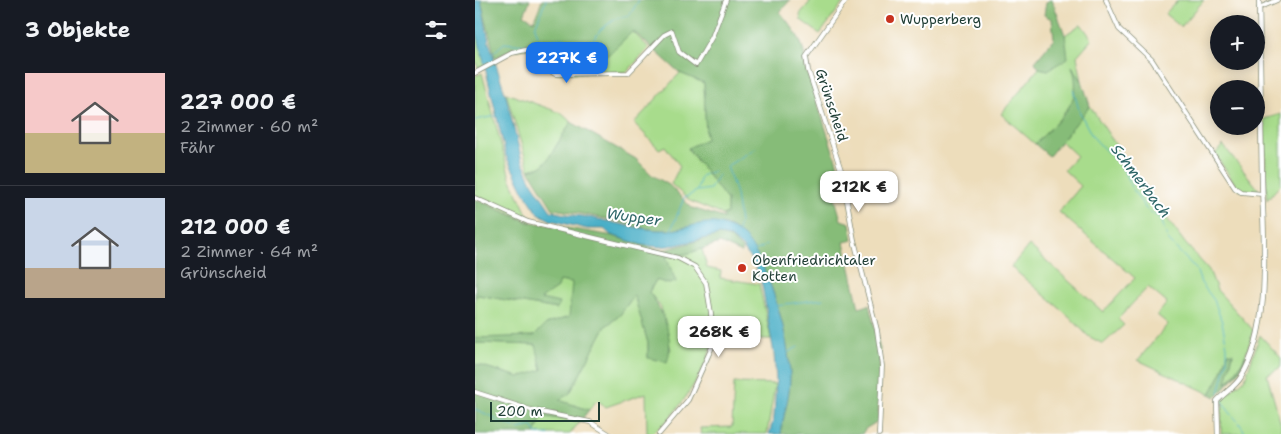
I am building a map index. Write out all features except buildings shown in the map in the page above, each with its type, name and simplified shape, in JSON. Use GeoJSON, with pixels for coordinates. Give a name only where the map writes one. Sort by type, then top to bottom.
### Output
{"type":"FeatureCollection","features":[{"type":"Feature","properties":{"kind":"street"},"geometry":{"type":"LineString","coordinates":[[475,73],[504,57],[535,48],[541,65],[555,74],[628,73],[663,35],[672,31],[679,52],[696,65],[713,38],[726,0]]}},
{"type":"Feature","properties":{"kind":"street","name":"Grünscheid"},"geometry":{"type":"LineString","coordinates":[[846,0],[807,58],[811,79],[842,173],[855,240],[877,330],[881,366],[879,434]]}},
{"type":"Feature","properties":{"kind":"street"},"geometry":{"type":"LineString","coordinates":[[1106,0],[1119,28],[1152,60],[1235,188],[1241,192],[1262,194]]}},
{"type":"Feature","properties":{"kind":"street"},"geometry":{"type":"LineString","coordinates":[[1218,434],[1217,401],[1241,378],[1244,372],[1256,338],[1261,311],[1266,243],[1262,194],[1259,0]]}},
{"type":"Feature","properties":{"kind":"street"},"geometry":{"type":"LineString","coordinates":[[1259,8],[1277,0]]}},
{"type":"Feature","properties":{"kind":"street"},"geometry":{"type":"LineString","coordinates":[[475,198],[528,222],[684,260],[699,270],[708,291],[712,349],[687,400],[659,434]]}},
{"type":"Feature","properties":{"kind":"street"},"geometry":{"type":"LineString","coordinates":[[475,392],[531,410],[581,420],[598,426],[609,434]]}},
{"type":"Feature","properties":{"kind":"green space"},"geometry":{"type":"Polygon","coordinates":[[[481,0],[530,0],[524,15],[534,21],[542,0],[790,0],[780,12],[801,43],[805,66],[837,163],[840,184],[832,188],[841,220],[850,223],[853,240],[844,242],[859,308],[869,305],[880,349],[878,421],[865,429],[862,434],[781,434],[790,385],[786,340],[774,293],[765,271],[754,251],[742,236],[728,226],[713,223],[675,230],[661,230],[553,209],[529,170],[541,167],[548,159],[571,122],[636,159],[652,175],[669,185],[692,208],[724,218],[723,215],[727,213],[727,200],[688,148],[706,139],[704,83],[680,73],[633,31],[608,55],[571,45],[516,50],[515,48],[495,58],[481,0]]]}},
{"type":"Feature","properties":{"kind":"green space"},"geometry":{"type":"Polygon","coordinates":[[[808,0],[845,0],[820,34],[801,20],[800,14],[810,2],[808,0]]]}},
{"type":"Feature","properties":{"kind":"green space"},"geometry":{"type":"Polygon","coordinates":[[[1052,0],[1065,35],[1068,58],[1048,70],[1039,68],[1035,62],[1054,39],[1052,19],[1044,15],[1046,3],[1052,0]]]}},
{"type":"Feature","properties":{"kind":"green space"},"geometry":{"type":"Polygon","coordinates":[[[1178,0],[1204,0],[1181,27],[1165,14],[1178,0]]]}},
{"type":"Feature","properties":{"kind":"green space"},"geometry":{"type":"Polygon","coordinates":[[[1081,24],[1092,39],[1077,56],[1082,81],[1077,74],[1078,84],[1071,103],[1058,121],[1035,144],[1001,114],[1039,68],[1048,70],[1066,46],[1065,35],[1081,24]]]}},
{"type":"Feature","properties":{"kind":"green space"},"geometry":{"type":"Polygon","coordinates":[[[475,25],[485,65],[478,68],[475,59],[475,25]]]}},
{"type":"Feature","properties":{"kind":"green space"},"geometry":{"type":"Polygon","coordinates":[[[632,31],[649,48],[627,72],[557,73],[544,65],[535,47],[571,45],[608,55],[632,31]]]}},
{"type":"Feature","properties":{"kind":"green space"},"geometry":{"type":"Polygon","coordinates":[[[1072,66],[1082,81],[1090,106],[1049,156],[1035,144],[1060,119],[1072,101],[1075,79],[1072,66]]]}},
{"type":"Feature","properties":{"kind":"green space"},"geometry":{"type":"Polygon","coordinates":[[[482,73],[510,178],[531,222],[475,197],[475,76],[482,73]]]}},
{"type":"Feature","properties":{"kind":"green space"},"geometry":{"type":"Polygon","coordinates":[[[680,73],[704,83],[706,139],[688,149],[727,200],[727,213],[723,215],[690,201],[671,184],[680,166],[665,146],[659,149],[634,123],[680,73]]]}},
{"type":"Feature","properties":{"kind":"green space"},"geometry":{"type":"Polygon","coordinates":[[[506,93],[561,113],[571,122],[541,167],[529,170],[506,93]]]}},
{"type":"Feature","properties":{"kind":"green space"},"geometry":{"type":"Polygon","coordinates":[[[1090,106],[1138,179],[1185,243],[1209,270],[1217,290],[1253,330],[1249,346],[1240,366],[1225,384],[1233,354],[1228,353],[1222,372],[1210,394],[1138,360],[1168,324],[1157,315],[1167,303],[1148,287],[1118,319],[1124,325],[1103,344],[1088,336],[1070,317],[1011,267],[1029,245],[1103,312],[1135,278],[1059,212],[1081,186],[1064,170],[1077,156],[1061,141],[1090,106]]]}},
{"type":"Feature","properties":{"kind":"green space"},"geometry":{"type":"Polygon","coordinates":[[[1281,114],[1281,184],[1267,200],[1265,135],[1265,119],[1281,114]]]}},
{"type":"Feature","properties":{"kind":"green space"},"geometry":{"type":"Polygon","coordinates":[[[1223,145],[1259,190],[1242,191],[1237,187],[1215,154],[1223,145]]]}},
{"type":"Feature","properties":{"kind":"green space"},"geometry":{"type":"Polygon","coordinates":[[[475,199],[530,223],[613,236],[661,251],[719,235],[731,238],[742,249],[742,253],[720,243],[686,254],[666,256],[676,282],[669,284],[656,280],[649,292],[663,316],[669,335],[670,344],[667,362],[648,358],[648,343],[634,295],[620,315],[605,327],[570,393],[559,400],[589,410],[581,420],[542,417],[535,434],[476,434],[475,364],[519,377],[542,370],[536,345],[475,343],[475,338],[534,336],[546,324],[569,317],[572,283],[559,281],[557,288],[541,299],[559,303],[557,309],[478,295],[475,298],[475,199]]]}},
{"type":"Feature","properties":{"kind":"green space"},"geometry":{"type":"Polygon","coordinates":[[[702,249],[707,268],[721,271],[720,278],[759,284],[771,339],[710,338],[707,359],[685,399],[665,423],[655,431],[647,434],[646,393],[606,407],[597,400],[589,410],[559,400],[570,393],[605,327],[620,315],[634,295],[648,343],[648,358],[671,350],[661,307],[649,292],[656,280],[669,284],[666,256],[686,254],[702,249]]]}},
{"type":"Feature","properties":{"kind":"green space"},"geometry":{"type":"Polygon","coordinates":[[[559,281],[573,283],[570,317],[546,324],[534,336],[475,339],[475,298],[478,295],[557,309],[540,299],[557,288],[559,281]]]}},
{"type":"Feature","properties":{"kind":"green space"},"geometry":{"type":"Polygon","coordinates":[[[1260,335],[1281,358],[1281,367],[1267,375],[1281,425],[1281,434],[1221,434],[1222,402],[1228,393],[1245,379],[1260,335]]]}},
{"type":"Feature","properties":{"kind":"green space"},"geometry":{"type":"Polygon","coordinates":[[[475,343],[537,345],[542,371],[519,377],[475,364],[475,343]]]}},
{"type":"Feature","properties":{"kind":"green space"},"geometry":{"type":"Polygon","coordinates":[[[1228,353],[1233,353],[1226,384],[1234,376],[1247,354],[1238,373],[1216,397],[1210,394],[1222,372],[1228,353]]]}},
{"type":"Feature","properties":{"kind":"green space"},"geometry":{"type":"Polygon","coordinates":[[[734,383],[775,384],[767,434],[701,434],[700,428],[732,427],[734,383]]]}},
{"type":"Feature","properties":{"kind":"green space"},"geometry":{"type":"Polygon","coordinates":[[[541,417],[581,420],[570,434],[535,434],[541,417]]]}},
{"type":"Feature","properties":{"kind":"water"},"geometry":{"type":"Polygon","coordinates":[[[475,0],[481,0],[489,42],[506,96],[522,161],[533,184],[551,211],[658,230],[673,230],[704,223],[716,223],[733,229],[748,241],[764,270],[778,306],[787,345],[790,385],[781,434],[769,434],[774,417],[776,381],[774,354],[762,285],[755,265],[743,248],[731,237],[719,235],[660,247],[642,245],[611,235],[604,229],[587,229],[550,220],[538,213],[524,192],[506,156],[475,25],[475,0]]]}},
{"type":"Feature","properties":{"kind":"waterway"},"geometry":{"type":"LineString","coordinates":[[538,36],[535,27],[546,0]]}},
{"type":"Feature","properties":{"kind":"waterway"},"geometry":{"type":"LineString","coordinates":[[493,53],[504,43],[526,45],[560,38],[591,43],[601,29],[617,18],[629,16],[639,0]]}},
{"type":"Feature","properties":{"kind":"waterway","name":"Schmerbach"},"geometry":{"type":"LineString","coordinates":[[1073,89],[1080,113],[1092,136],[1123,169],[1130,185],[1146,209],[1161,219],[1168,240],[1196,269],[1201,283],[1214,300],[1222,322],[1227,347],[1227,362],[1219,393]]}},
{"type":"Feature","properties":{"kind":"waterway"},"geometry":{"type":"LineString","coordinates":[[475,120],[496,116]]}},
{"type":"Feature","properties":{"kind":"waterway"},"geometry":{"type":"LineString","coordinates":[[740,223],[736,194],[727,166],[756,148]]}},
{"type":"Feature","properties":{"kind":"waterway"},"geometry":{"type":"LineString","coordinates":[[671,230],[684,198],[697,191],[701,176],[714,171]]}},
{"type":"Feature","properties":{"kind":"waterway"},"geometry":{"type":"LineString","coordinates":[[698,191],[710,189],[718,175]]}},
{"type":"Feature","properties":{"kind":"waterway"},"geometry":{"type":"LineString","coordinates":[[738,232],[739,225]]}},
{"type":"Feature","properties":{"kind":"waterway"},"geometry":{"type":"LineString","coordinates":[[755,251],[763,247]]}},
{"type":"Feature","properties":{"kind":"waterway"},"geometry":{"type":"LineString","coordinates":[[785,304],[823,299]]}},
{"type":"Feature","properties":{"kind":"waterway"},"geometry":{"type":"LineString","coordinates":[[776,306],[783,305]]}},
{"type":"Feature","properties":{"kind":"waterway"},"geometry":{"type":"LineString","coordinates":[[787,353],[798,347]]}},
{"type":"Feature","properties":{"kind":"waterway","name":"Schmerbach"},"geometry":{"type":"LineString","coordinates":[[1222,399],[1227,409],[1241,425],[1245,434]]}},
{"type":"Feature","properties":{"kind":"waterway"},"geometry":{"type":"LineString","coordinates":[[475,409],[495,418],[498,422],[504,422],[518,429],[532,426],[537,434]]}},
{"type":"Feature","properties":{"kind":"waterway"},"geometry":{"type":"LineString","coordinates":[[538,434],[549,434]]}},
{"type":"Feature","properties":{"kind":"place","name":"Wupperberg"},"geometry":{"type":"Point","coordinates":[890,19]}},
{"type":"Feature","properties":{"kind":"place","name":"Obenfriedrichtaler Kotten"},"geometry":{"type":"Point","coordinates":[742,268]}},
{"type":"Feature","properties":{"kind":"water label","name":"Wupper"},"geometry":{"type":"Point","coordinates":[634,217]}}]}
